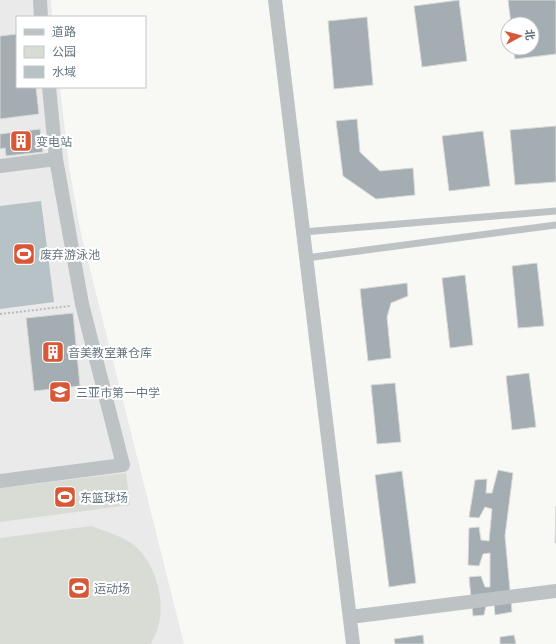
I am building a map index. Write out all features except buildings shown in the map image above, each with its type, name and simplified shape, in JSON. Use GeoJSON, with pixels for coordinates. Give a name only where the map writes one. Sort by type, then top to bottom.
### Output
{"type":"FeatureCollection","features":[{"type":"Feature","properties":{"kind":"street"},"geometry":{"type":"LineString","coordinates":[[40,0],[41,16]]}},
{"type":"Feature","properties":{"kind":"street"},"geometry":{"type":"LineString","coordinates":[[275,0],[353,644]]}},
{"type":"Feature","properties":{"kind":"street"},"geometry":{"type":"LineString","coordinates":[[0,482],[123,465],[82,304],[56,159],[49,88]]}},
{"type":"Feature","properties":{"kind":"street"},"geometry":{"type":"LineString","coordinates":[[0,166],[56,159]]}},
{"type":"Feature","properties":{"kind":"street"},"geometry":{"type":"LineString","coordinates":[[350,617],[556,591]]}},
{"type":"Feature","properties":{"kind":"lane"},"geometry":{"type":"LineString","coordinates":[[303,232],[556,211]]}},
{"type":"Feature","properties":{"kind":"lane"},"geometry":{"type":"LineString","coordinates":[[306,258],[556,225]]}},
{"type":"Feature","properties":{"kind":"path"},"geometry":{"type":"LineString","coordinates":[[0,314],[82,304]]}},
{"type":"Feature","properties":{"kind":"shaded area","name":"三亚市第一中学"},"geometry":{"type":"Polygon","coordinates":[[[0,0],[51,0],[52,16],[16,16],[16,88],[60,88],[69,167],[81,234],[184,644],[0,644],[0,0]]]}},
{"type":"Feature","properties":{"kind":"green space","name":"东篮球场"},"geometry":{"type":"Polygon","coordinates":[[[126,473],[130,505],[0,522],[0,488],[126,473]]]}},
{"type":"Feature","properties":{"kind":"green space","name":"运动场"},"geometry":{"type":"Polygon","coordinates":[[[91,526],[117,535],[131,543],[146,559],[152,570],[161,604],[157,629],[151,644],[0,644],[0,538],[91,526]]]}},
{"type":"Feature","properties":{"kind":"water","name":"废弃游泳池"},"geometry":{"type":"Polygon","coordinates":[[[41,201],[54,302],[0,309],[0,206],[41,201]]]}},
{"type":"Feature","properties":{"kind":"place","name":"变电站"},"geometry":{"type":"Point","coordinates":[21,141]}},
{"type":"Feature","properties":{"kind":"place","name":"废弃游泳池"},"geometry":{"type":"Point","coordinates":[24,254]}},
{"type":"Feature","properties":{"kind":"place","name":"音美教室兼仓库"},"geometry":{"type":"Point","coordinates":[53,352]}},
{"type":"Feature","properties":{"kind":"place","name":"三亚市第一中学"},"geometry":{"type":"Point","coordinates":[60,392]}},
{"type":"Feature","properties":{"kind":"place","name":"东篮球场"},"geometry":{"type":"Point","coordinates":[65,497]}},
{"type":"Feature","properties":{"kind":"place","name":"运动场"},"geometry":{"type":"Point","coordinates":[79,588]}}]}
